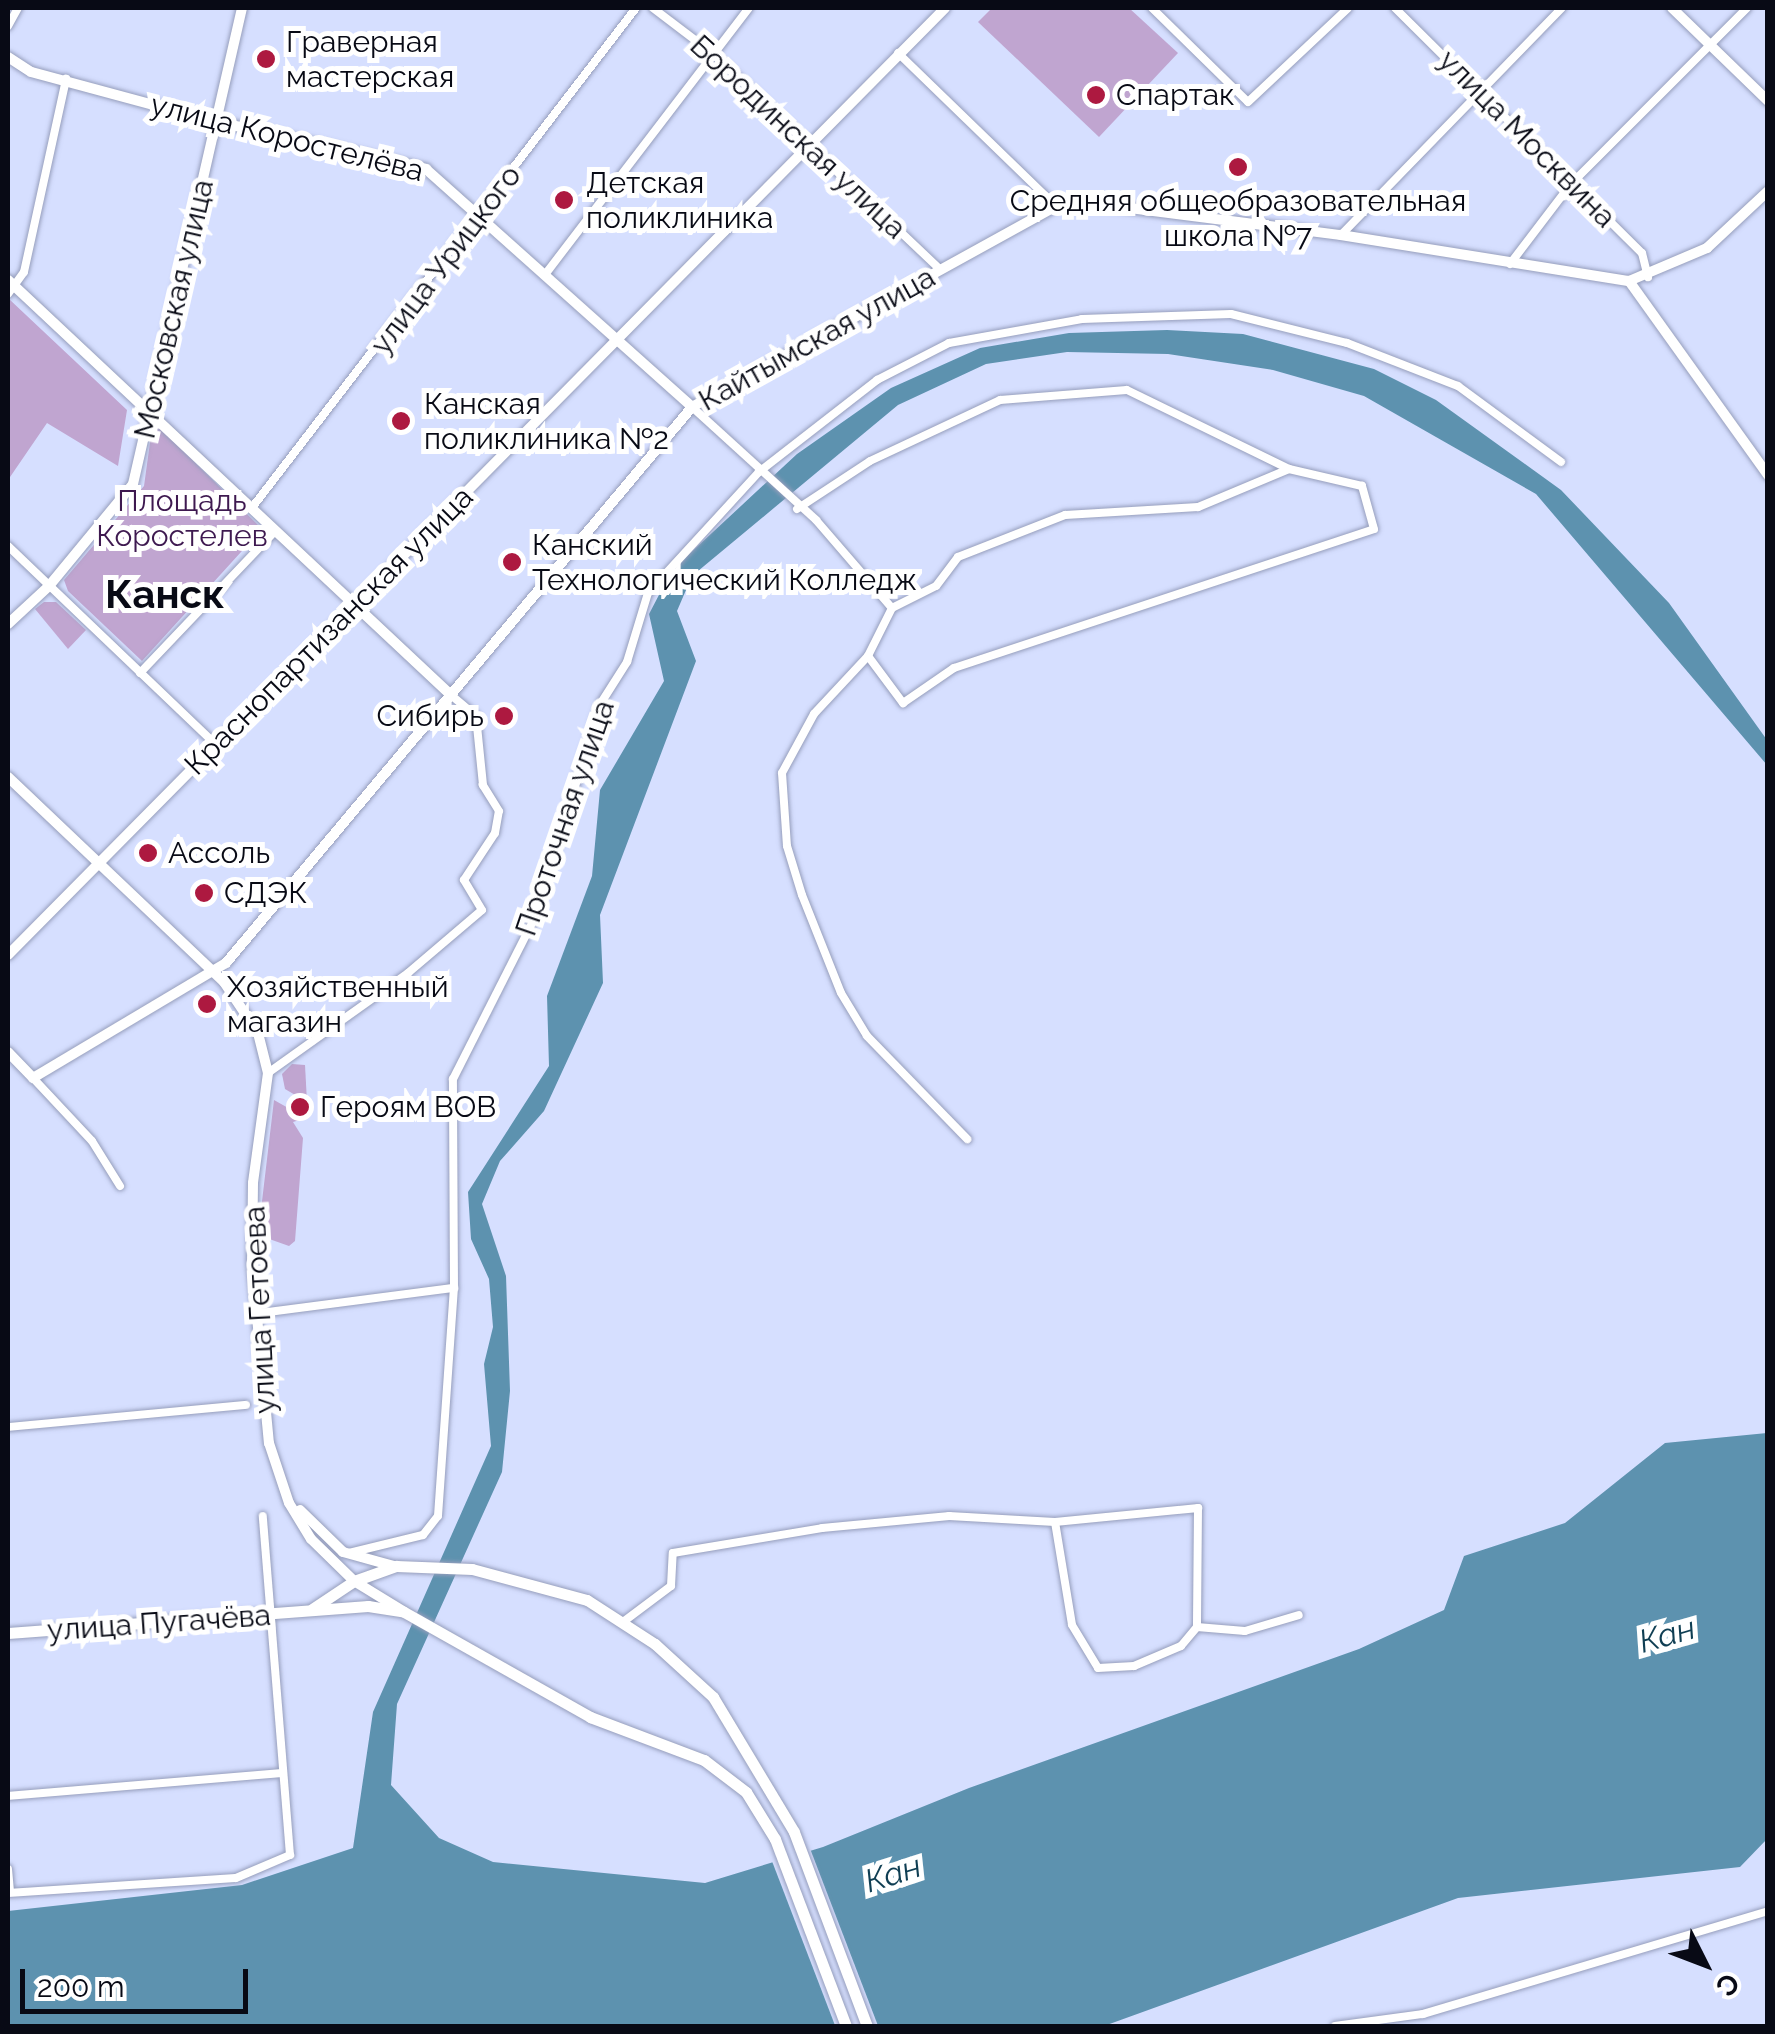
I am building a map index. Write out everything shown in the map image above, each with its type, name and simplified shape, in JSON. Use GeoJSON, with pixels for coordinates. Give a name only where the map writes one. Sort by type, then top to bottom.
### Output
{"type":"FeatureCollection","features":[{"type":"Feature","properties":{"kind":"main road"},"geometry":{"type":"LineString","coordinates":[[310,1610],[354,1581],[396,1566],[425,1567],[472,1570],[587,1600],[623,1622],[714,1697],[794,1832],[868,2026]]}},
{"type":"Feature","properties":{"kind":"main road"},"geometry":{"type":"LineString","coordinates":[[310,1610],[404,1612],[450,1634],[590,1717],[704,1760],[746,1792],[775,1839],[846,2026]]}},
{"type":"Feature","properties":{"kind":"main road","name":"улица Пугачёва"},"geometry":{"type":"LineString","coordinates":[[8,1633],[268,1618],[310,1610]]}},
{"type":"Feature","properties":{"kind":"street"},"geometry":{"type":"LineString","coordinates":[[8,26],[18,8]]}},
{"type":"Feature","properties":{"kind":"street","name":"Московская улица"},"geometry":{"type":"LineString","coordinates":[[8,624],[49,586],[125,500],[149,414],[242,8]]}},
{"type":"Feature","properties":{"kind":"street","name":"улица Урицкого"},"geometry":{"type":"LineString","coordinates":[[251,509],[636,8]]}},
{"type":"Feature","properties":{"kind":"street","name":"Бородинская улица"},"geometry":{"type":"LineString","coordinates":[[653,8],[712,53],[940,269]]}},
{"type":"Feature","properties":{"kind":"street"},"geometry":{"type":"LineString","coordinates":[[547,272],[749,8]]}},
{"type":"Feature","properties":{"kind":"street","name":"Краснопартизанская улица"},"geometry":{"type":"LineString","coordinates":[[8,955],[945,8]]}},
{"type":"Feature","properties":{"kind":"street"},"geometry":{"type":"LineString","coordinates":[[1152,8],[1248,102],[1348,8]]}},
{"type":"Feature","properties":{"kind":"street","name":"улица Москвина"},"geometry":{"type":"LineString","coordinates":[[1395,8],[1642,253],[1648,277]]}},
{"type":"Feature","properties":{"kind":"street"},"geometry":{"type":"LineString","coordinates":[[1341,235],[1562,8]]}},
{"type":"Feature","properties":{"kind":"street"},"geometry":{"type":"LineString","coordinates":[[1672,8],[1768,101]]}},
{"type":"Feature","properties":{"kind":"street"},"geometry":{"type":"LineString","coordinates":[[1510,264],[1571,184],[1746,8]]}},
{"type":"Feature","properties":{"kind":"street"},"geometry":{"type":"LineString","coordinates":[[898,54],[1056,206]]}},
{"type":"Feature","properties":{"kind":"street","name":"улица Коростелёва"},"geometry":{"type":"LineString","coordinates":[[8,58],[32,72],[216,122],[422,168],[481,213],[797,509],[816,520],[892,608]]}},
{"type":"Feature","properties":{"kind":"street"},"geometry":{"type":"LineString","coordinates":[[66,80],[10,287],[476,716],[483,785],[500,811],[496,833],[464,880],[482,910],[408,973],[268,1073]]}},
{"type":"Feature","properties":{"kind":"street"},"geometry":{"type":"LineString","coordinates":[[1768,190],[1707,248],[1630,282],[1768,476]]}},
{"type":"Feature","properties":{"kind":"street","name":"Кайтымская улица"},"geometry":{"type":"LineString","coordinates":[[33,1078],[212,970],[239,948],[692,408],[1056,206],[1114,206],[1341,235],[1630,282]]}},
{"type":"Feature","properties":{"kind":"street","name":"Проточная улица"},"geometry":{"type":"LineString","coordinates":[[346,1554],[423,1534],[438,1516],[454,1288],[453,1079],[534,919],[600,703],[626,662],[648,593],[759,472],[877,380],[948,343],[1082,318],[1231,314],[1347,343],[1458,386],[1561,462]]}},
{"type":"Feature","properties":{"kind":"street"},"geometry":{"type":"LineString","coordinates":[[797,509],[870,461],[1000,400],[1127,390],[1289,469],[1362,486],[1374,530],[954,668],[903,703],[868,656]]}},
{"type":"Feature","properties":{"kind":"street"},"geometry":{"type":"LineString","coordinates":[[967,1139],[867,1036],[841,993],[786,846],[782,773],[814,714],[868,656],[892,608],[936,586],[958,557],[1066,515],[1198,507],[1289,469]]}},
{"type":"Feature","properties":{"kind":"street"},"geometry":{"type":"LineString","coordinates":[[140,673],[275,531]]}},
{"type":"Feature","properties":{"kind":"street"},"geometry":{"type":"LineString","coordinates":[[8,546],[216,746]]}},
{"type":"Feature","properties":{"kind":"street","name":"улица Гетоева"},"geometry":{"type":"LineString","coordinates":[[8,778],[212,970],[258,1032],[268,1073],[253,1182],[253,1314],[269,1443],[282,1486]]}},
{"type":"Feature","properties":{"kind":"street"},"geometry":{"type":"LineString","coordinates":[[8,1052],[92,1141],[120,1186]]}},
{"type":"Feature","properties":{"kind":"street"},"geometry":{"type":"LineString","coordinates":[[253,1314],[454,1288]]}},
{"type":"Feature","properties":{"kind":"street"},"geometry":{"type":"LineString","coordinates":[[8,1427],[246,1405]]}},
{"type":"Feature","properties":{"kind":"street"},"geometry":{"type":"LineString","coordinates":[[282,1486],[320,1534],[346,1554],[396,1566]]}},
{"type":"Feature","properties":{"kind":"street"},"geometry":{"type":"LineString","coordinates":[[282,1486],[312,1539],[354,1581],[404,1612]]}},
{"type":"Feature","properties":{"kind":"street"},"geometry":{"type":"LineString","coordinates":[[623,1622],[671,1586],[673,1553],[822,1528],[949,1516],[1056,1522],[1198,1508],[1197,1627],[1181,1646],[1134,1666],[1098,1668],[1072,1626],[1056,1522]]}},
{"type":"Feature","properties":{"kind":"street"},"geometry":{"type":"LineString","coordinates":[[8,1869],[9,1892],[236,1878],[290,1855],[268,1618],[263,1516]]}},
{"type":"Feature","properties":{"kind":"street"},"geometry":{"type":"LineString","coordinates":[[1197,1627],[1246,1630],[1299,1616]]}},
{"type":"Feature","properties":{"kind":"street"},"geometry":{"type":"LineString","coordinates":[[8,1796],[281,1773]]}},
{"type":"Feature","properties":{"kind":"street"},"geometry":{"type":"LineString","coordinates":[[1335,2026],[1423,2014],[1768,1911]]}},
{"type":"Feature","properties":{"kind":"green space","name":"Спартак"},"geometry":{"type":"Polygon","coordinates":[[[992,8],[1129,8],[1178,53],[1099,137],[978,22],[992,8]]]}},
{"type":"Feature","properties":{"kind":"green space"},"geometry":{"type":"Polygon","coordinates":[[[9,299],[127,410],[118,466],[47,423],[8,480],[9,299]]]}},
{"type":"Feature","properties":{"kind":"green space","name":"Площадь Коростелев"},"geometry":{"type":"Polygon","coordinates":[[[159,427],[262,529],[142,661],[68,591],[64,580],[144,486],[152,428],[159,427]]]}},
{"type":"Feature","properties":{"kind":"green space"},"geometry":{"type":"Polygon","coordinates":[[[44,602],[56,602],[86,630],[68,649],[35,609],[44,602]]]}},
{"type":"Feature","properties":{"kind":"green space"},"geometry":{"type":"Polygon","coordinates":[[[292,1064],[305,1065],[307,1102],[285,1089],[282,1074],[292,1064]]]}},
{"type":"Feature","properties":{"kind":"green space"},"geometry":{"type":"Polygon","coordinates":[[[274,1100],[306,1118],[293,1122],[303,1138],[295,1241],[289,1246],[258,1235],[274,1100]]]}},
{"type":"Feature","properties":{"kind":"water","name":"Кан"},"geometry":{"type":"Polygon","coordinates":[[[1167,330],[1243,334],[1374,369],[1436,400],[1561,490],[1669,603],[1767,740],[1767,765],[1536,494],[1364,396],[1273,370],[1168,354],[1067,352],[986,364],[898,405],[692,576],[677,611],[696,661],[600,915],[603,983],[544,1111],[500,1161],[482,1204],[506,1276],[510,1391],[502,1472],[397,1704],[391,1785],[439,1838],[493,1862],[705,1883],[823,1847],[969,1788],[1359,1649],[1444,1610],[1464,1556],[1565,1523],[1665,1443],[1767,1433],[1767,1839],[1740,1867],[1458,1898],[1104,2026],[8,2026],[8,1911],[242,1885],[353,1848],[373,1712],[491,1446],[484,1364],[493,1327],[489,1279],[471,1239],[468,1192],[549,1066],[547,996],[592,876],[600,790],[664,681],[649,614],[672,570],[797,454],[891,388],[980,348],[1069,333],[1167,330]]]}},
{"type":"Feature","properties":{"kind":"pier"},"geometry":{"type":"Polygon","coordinates":[[[809,1846],[878,2025],[835,2026],[772,1860],[809,1846]]]}},
{"type":"Feature","properties":{"kind":"place","name":"Граверная мастерская"},"geometry":{"type":"Point","coordinates":[266,59]}},
{"type":"Feature","properties":{"kind":"place","name":"Спартак"},"geometry":{"type":"Point","coordinates":[1096,95]}},
{"type":"Feature","properties":{"kind":"place","name":"Средняя общеобразовательная школа №7"},"geometry":{"type":"Point","coordinates":[1238,167]}},
{"type":"Feature","properties":{"kind":"place","name":"Детская поликлиника"},"geometry":{"type":"Point","coordinates":[564,200]}},
{"type":"Feature","properties":{"kind":"place","name":"Канская поликлиника №2"},"geometry":{"type":"Point","coordinates":[401,421]}},
{"type":"Feature","properties":{"kind":"place","name":"Канский Технологический Колледж"},"geometry":{"type":"Point","coordinates":[512,562]}},
{"type":"Feature","properties":{"kind":"place","name":"Сибирь"},"geometry":{"type":"Point","coordinates":[504,716]}},
{"type":"Feature","properties":{"kind":"place","name":"Ассоль"},"geometry":{"type":"Point","coordinates":[148,853]}},
{"type":"Feature","properties":{"kind":"place","name":"СДЭК"},"geometry":{"type":"Point","coordinates":[204,893]}},
{"type":"Feature","properties":{"kind":"place","name":"Хозяйственный магазин"},"geometry":{"type":"Point","coordinates":[207,1004]}},
{"type":"Feature","properties":{"kind":"place","name":"Героям ВОВ"},"geometry":{"type":"Point","coordinates":[300,1107]}},
{"type":"Feature","properties":{"kind":"district","name":"Канск"},"geometry":{"type":"Point","coordinates":[165,594]}}]}
